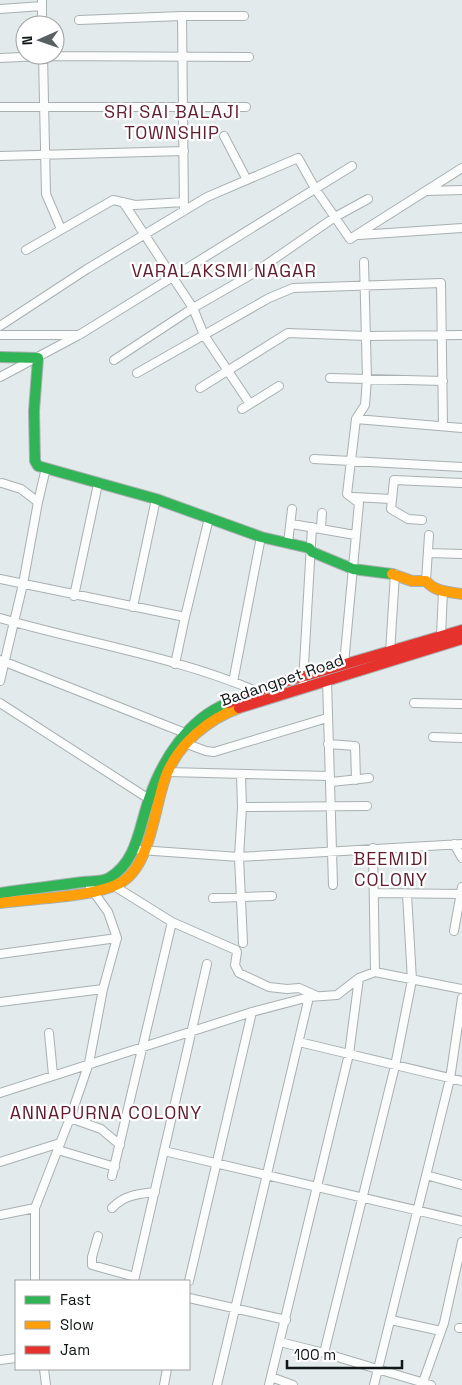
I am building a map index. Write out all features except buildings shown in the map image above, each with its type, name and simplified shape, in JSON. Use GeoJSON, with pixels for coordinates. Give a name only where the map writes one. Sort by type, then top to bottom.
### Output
{"type":"FeatureCollection","features":[{"type":"Feature","properties":{"kind":"main road"},"geometry":{"type":"LineString","coordinates":[[0,357],[38,358],[34,411],[35,461],[38,466],[98,484],[156,498],[261,536],[309,548],[312,552],[354,569],[395,574],[412,581],[426,581],[430,586],[443,591],[462,594]]}},
{"type":"Feature","properties":{"kind":"main road","name":"Badangpet Road"},"geometry":{"type":"LineString","coordinates":[[139,850],[167,772],[186,738],[228,712],[344,664],[462,630]]}},
{"type":"Feature","properties":{"kind":"main road","name":"Badangpet Road"},"geometry":{"type":"LineString","coordinates":[[0,902],[125,880],[134,871],[149,799],[162,766],[215,708],[256,691],[303,682],[327,680],[462,639]]}},
{"type":"Feature","properties":{"kind":"main road","name":"Badangpet Road"},"geometry":{"type":"LineString","coordinates":[[0,893],[89,886]]}},
{"type":"Feature","properties":{"kind":"street"},"geometry":{"type":"LineString","coordinates":[[0,10],[42,3]]}},
{"type":"Feature","properties":{"kind":"street"},"geometry":{"type":"LineString","coordinates":[[182,16],[184,57],[184,211]]}},
{"type":"Feature","properties":{"kind":"street"},"geometry":{"type":"LineString","coordinates":[[79,20],[182,16],[244,16]]}},
{"type":"Feature","properties":{"kind":"street"},"geometry":{"type":"LineString","coordinates":[[65,55],[249,57]]}},
{"type":"Feature","properties":{"kind":"street"},"geometry":{"type":"LineString","coordinates":[[0,58],[15,57]]}},
{"type":"Feature","properties":{"kind":"street"},"geometry":{"type":"LineString","coordinates":[[43,65],[47,155],[46,194],[61,229]]}},
{"type":"Feature","properties":{"kind":"street"},"geometry":{"type":"LineString","coordinates":[[0,107],[45,105],[246,107]]}},
{"type":"Feature","properties":{"kind":"street"},"geometry":{"type":"LineString","coordinates":[[224,136],[247,180]]}},
{"type":"Feature","properties":{"kind":"street"},"geometry":{"type":"LineString","coordinates":[[0,156],[184,151]]}},
{"type":"Feature","properties":{"kind":"street"},"geometry":{"type":"LineString","coordinates":[[0,326],[146,233],[207,197],[298,158],[316,190],[348,238],[352,239],[462,168]]}},
{"type":"Feature","properties":{"kind":"street"},"geometry":{"type":"LineString","coordinates":[[0,377],[79,335],[171,276],[316,190],[352,166]]}},
{"type":"Feature","properties":{"kind":"street"},"geometry":{"type":"LineString","coordinates":[[426,191],[462,190]]}},
{"type":"Feature","properties":{"kind":"street"},"geometry":{"type":"LineString","coordinates":[[114,360],[193,308],[254,273],[368,199]]}},
{"type":"Feature","properties":{"kind":"street"},"geometry":{"type":"LineString","coordinates":[[26,250],[112,200],[134,205],[184,202]]}},
{"type":"Feature","properties":{"kind":"street"},"geometry":{"type":"LineString","coordinates":[[123,202],[146,233],[171,276],[193,308],[204,335],[250,404]]}},
{"type":"Feature","properties":{"kind":"street"},"geometry":{"type":"LineString","coordinates":[[359,235],[462,228]]}},
{"type":"Feature","properties":{"kind":"street"},"geometry":{"type":"LineString","coordinates":[[364,262],[367,379],[365,405],[356,418],[347,494],[354,497],[391,499]]}},
{"type":"Feature","properties":{"kind":"street"},"geometry":{"type":"LineString","coordinates":[[137,373],[269,298],[293,288],[441,283],[443,426]]}},
{"type":"Feature","properties":{"kind":"street"},"geometry":{"type":"LineString","coordinates":[[200,388],[288,334],[366,336],[462,335]]}},
{"type":"Feature","properties":{"kind":"street"},"geometry":{"type":"LineString","coordinates":[[0,335],[79,335]]}},
{"type":"Feature","properties":{"kind":"street"},"geometry":{"type":"LineString","coordinates":[[330,378],[443,380]]}},
{"type":"Feature","properties":{"kind":"street"},"geometry":{"type":"LineString","coordinates":[[242,409],[279,386]]}},
{"type":"Feature","properties":{"kind":"street"},"geometry":{"type":"LineString","coordinates":[[356,418],[462,428]]}},
{"type":"Feature","properties":{"kind":"street"},"geometry":{"type":"LineString","coordinates":[[314,459],[462,467]]}},
{"type":"Feature","properties":{"kind":"street"},"geometry":{"type":"LineString","coordinates":[[0,681],[3,661],[23,584],[46,468]]}},
{"type":"Feature","properties":{"kind":"street"},"geometry":{"type":"LineString","coordinates":[[422,520],[408,519],[405,515],[391,509],[394,480],[462,483]]}},
{"type":"Feature","properties":{"kind":"street"},"geometry":{"type":"LineString","coordinates":[[1,484],[21,489],[38,502]]}},
{"type":"Feature","properties":{"kind":"street"},"geometry":{"type":"LineString","coordinates":[[74,596],[98,484]]}},
{"type":"Feature","properties":{"kind":"street"},"geometry":{"type":"LineString","coordinates":[[344,664],[359,503],[354,497]]}},
{"type":"Feature","properties":{"kind":"street"},"geometry":{"type":"LineString","coordinates":[[133,607],[156,498]]}},
{"type":"Feature","properties":{"kind":"street"},"geometry":{"type":"LineString","coordinates":[[288,543],[292,524],[292,508]]}},
{"type":"Feature","properties":{"kind":"street"},"geometry":{"type":"LineString","coordinates":[[321,528],[322,513]]}},
{"type":"Feature","properties":{"kind":"street"},"geometry":{"type":"LineString","coordinates":[[175,664],[209,518]]}},
{"type":"Feature","properties":{"kind":"street"},"geometry":{"type":"LineString","coordinates":[[292,524],[355,535]]}},
{"type":"Feature","properties":{"kind":"street"},"geometry":{"type":"LineString","coordinates":[[303,682],[312,527]]}},
{"type":"Feature","properties":{"kind":"street"},"geometry":{"type":"LineString","coordinates":[[426,581],[429,535]]}},
{"type":"Feature","properties":{"kind":"street"},"geometry":{"type":"LineString","coordinates":[[234,682],[261,536]]}},
{"type":"Feature","properties":{"kind":"street"},"geometry":{"type":"LineString","coordinates":[[429,553],[462,554]]}},
{"type":"Feature","properties":{"kind":"street"},"geometry":{"type":"LineString","coordinates":[[390,652],[395,574]]}},
{"type":"Feature","properties":{"kind":"street"},"geometry":{"type":"LineString","coordinates":[[0,579],[74,596],[185,617]]}},
{"type":"Feature","properties":{"kind":"street"},"geometry":{"type":"LineString","coordinates":[[441,636],[443,591]]}},
{"type":"Feature","properties":{"kind":"street"},"geometry":{"type":"LineString","coordinates":[[0,618],[175,664],[234,682],[256,691]]}},
{"type":"Feature","properties":{"kind":"street"},"geometry":{"type":"LineString","coordinates":[[3,661],[186,738],[206,751],[214,752],[327,718]]}},
{"type":"Feature","properties":{"kind":"street"},"geometry":{"type":"LineString","coordinates":[[327,680],[333,885]]}},
{"type":"Feature","properties":{"kind":"street"},"geometry":{"type":"LineString","coordinates":[[0,702],[149,799]]}},
{"type":"Feature","properties":{"kind":"street"},"geometry":{"type":"LineString","coordinates":[[414,703],[462,704]]}},
{"type":"Feature","properties":{"kind":"street"},"geometry":{"type":"LineString","coordinates":[[433,737],[462,738]]}},
{"type":"Feature","properties":{"kind":"street"},"geometry":{"type":"LineString","coordinates":[[328,744],[355,746],[356,780]]}},
{"type":"Feature","properties":{"kind":"street"},"geometry":{"type":"LineString","coordinates":[[167,772],[356,780],[369,778]]}},
{"type":"Feature","properties":{"kind":"street"},"geometry":{"type":"LineString","coordinates":[[241,775],[242,807],[239,857],[243,942]]}},
{"type":"Feature","properties":{"kind":"street"},"geometry":{"type":"LineString","coordinates":[[242,807],[367,806]]}},
{"type":"Feature","properties":{"kind":"street"},"geometry":{"type":"LineString","coordinates":[[139,850],[239,857],[458,844],[462,858]]}},
{"type":"Feature","properties":{"kind":"street"},"geometry":{"type":"LineString","coordinates":[[373,848],[375,972]]}},
{"type":"Feature","properties":{"kind":"street"},"geometry":{"type":"LineString","coordinates":[[110,882],[172,922],[236,950],[235,966],[239,973],[269,987],[283,989],[299,988],[313,997]]}},
{"type":"Feature","properties":{"kind":"street"},"geometry":{"type":"LineString","coordinates":[[35,1280],[35,1208],[89,1063],[103,988],[117,938],[108,912],[89,886]]}},
{"type":"Feature","properties":{"kind":"street"},"geometry":{"type":"LineString","coordinates":[[375,893],[462,892],[454,931]]}},
{"type":"Feature","properties":{"kind":"street"},"geometry":{"type":"LineString","coordinates":[[324,1352],[364,1198],[395,1066],[412,980],[407,894]]}},
{"type":"Feature","properties":{"kind":"street"},"geometry":{"type":"LineString","coordinates":[[213,898],[272,896]]}},
{"type":"Feature","properties":{"kind":"street"},"geometry":{"type":"LineString","coordinates":[[112,1176],[172,922]]}},
{"type":"Feature","properties":{"kind":"street"},"geometry":{"type":"LineString","coordinates":[[0,954],[117,938]]}},
{"type":"Feature","properties":{"kind":"street"},"geometry":{"type":"LineString","coordinates":[[98,1236],[92,1264],[134,1279],[207,964]]}},
{"type":"Feature","properties":{"kind":"street"},"geometry":{"type":"LineString","coordinates":[[0,1093],[144,1045],[252,1012],[313,997],[337,995],[360,978],[375,972],[462,989]]}},
{"type":"Feature","properties":{"kind":"street"},"geometry":{"type":"LineString","coordinates":[[293,1385],[270,1381],[349,1054],[360,978]]}},
{"type":"Feature","properties":{"kind":"street"},"geometry":{"type":"LineString","coordinates":[[0,1002],[103,988]]}},
{"type":"Feature","properties":{"kind":"street"},"geometry":{"type":"LineString","coordinates":[[217,1385],[266,1175],[299,1042],[313,997]]}},
{"type":"Feature","properties":{"kind":"street"},"geometry":{"type":"LineString","coordinates":[[374,1385],[380,1369],[450,1079],[462,998]]}},
{"type":"Feature","properties":{"kind":"street"},"geometry":{"type":"LineString","coordinates":[[189,1280],[252,1012]]}},
{"type":"Feature","properties":{"kind":"street"},"geometry":{"type":"LineString","coordinates":[[49,1033],[53,1075]]}},
{"type":"Feature","properties":{"kind":"street"},"geometry":{"type":"LineString","coordinates":[[299,1042],[462,1081]]}},
{"type":"Feature","properties":{"kind":"street"},"geometry":{"type":"LineString","coordinates":[[70,1118],[101,1129],[120,1145]]}},
{"type":"Feature","properties":{"kind":"street"},"geometry":{"type":"LineString","coordinates":[[0,1162],[59,1146],[114,1167]]}},
{"type":"Feature","properties":{"kind":"street"},"geometry":{"type":"LineString","coordinates":[[164,1151],[215,1165],[266,1175],[462,1221]]}},
{"type":"Feature","properties":{"kind":"street"},"geometry":{"type":"LineString","coordinates":[[426,1175],[462,1185]]}},
{"type":"Feature","properties":{"kind":"street"},"geometry":{"type":"LineString","coordinates":[[112,1208],[119,1201],[131,1195],[155,1192]]}},
{"type":"Feature","properties":{"kind":"street"},"geometry":{"type":"LineString","coordinates":[[0,1215],[35,1208]]}},
{"type":"Feature","properties":{"kind":"street"},"geometry":{"type":"LineString","coordinates":[[280,1342],[324,1352],[425,1384],[441,1331],[462,1242]]}},
{"type":"Feature","properties":{"kind":"street"},"geometry":{"type":"LineString","coordinates":[[190,1298],[286,1320]]}},
{"type":"Feature","properties":{"kind":"street"},"geometry":{"type":"LineString","coordinates":[[391,1320],[441,1331]]}},
{"type":"Feature","properties":{"kind":"street"},"geometry":{"type":"LineString","coordinates":[[0,1360],[15,1358]]}},
{"type":"Feature","properties":{"kind":"street"},"geometry":{"type":"LineString","coordinates":[[46,1385],[47,1370]]}},
{"type":"Feature","properties":{"kind":"street"},"geometry":{"type":"LineString","coordinates":[[164,1385],[167,1370]]}},
{"type":"Feature","properties":{"kind":"traffic: fast"},"geometry":{"type":"LineString","coordinates":[[0,357],[38,358],[34,411],[35,461],[38,466],[156,499],[261,537],[309,548],[312,552],[353,569],[392,574]]}},
{"type":"Feature","properties":{"kind":"traffic: fast"},"geometry":{"type":"LineString","coordinates":[[0,893],[103,880],[118,871],[126,863],[136,843],[154,784],[178,742],[201,719],[228,703]]}},
{"type":"Feature","properties":{"kind":"traffic: slow"},"geometry":{"type":"LineString","coordinates":[[392,574],[412,581],[426,581],[438,589],[462,594]]}},
{"type":"Feature","properties":{"kind":"traffic: slow"},"geometry":{"type":"LineString","coordinates":[[0,903],[94,892],[120,883],[131,875],[146,849],[167,773],[179,752],[206,725],[239,708]]}},
{"type":"Feature","properties":{"kind":"traffic: jam"},"geometry":{"type":"LineString","coordinates":[[228,703],[277,684],[462,630]]}},
{"type":"Feature","properties":{"kind":"traffic: jam"},"geometry":{"type":"LineString","coordinates":[[239,708],[462,639]]}},
{"type":"Feature","properties":{"kind":"district","name":"SRI SAI BALAJI TOWNSHIP"},"geometry":{"type":"Point","coordinates":[172,121]}},
{"type":"Feature","properties":{"kind":"district","name":"VARALAKSMI NAGAR"},"geometry":{"type":"Point","coordinates":[224,270]}},
{"type":"Feature","properties":{"kind":"district","name":"BEEMIDI COLONY"},"geometry":{"type":"Point","coordinates":[391,868]}},
{"type":"Feature","properties":{"kind":"district","name":"ANNAPURNA COLONY"},"geometry":{"type":"Point","coordinates":[106,1112]}}]}
